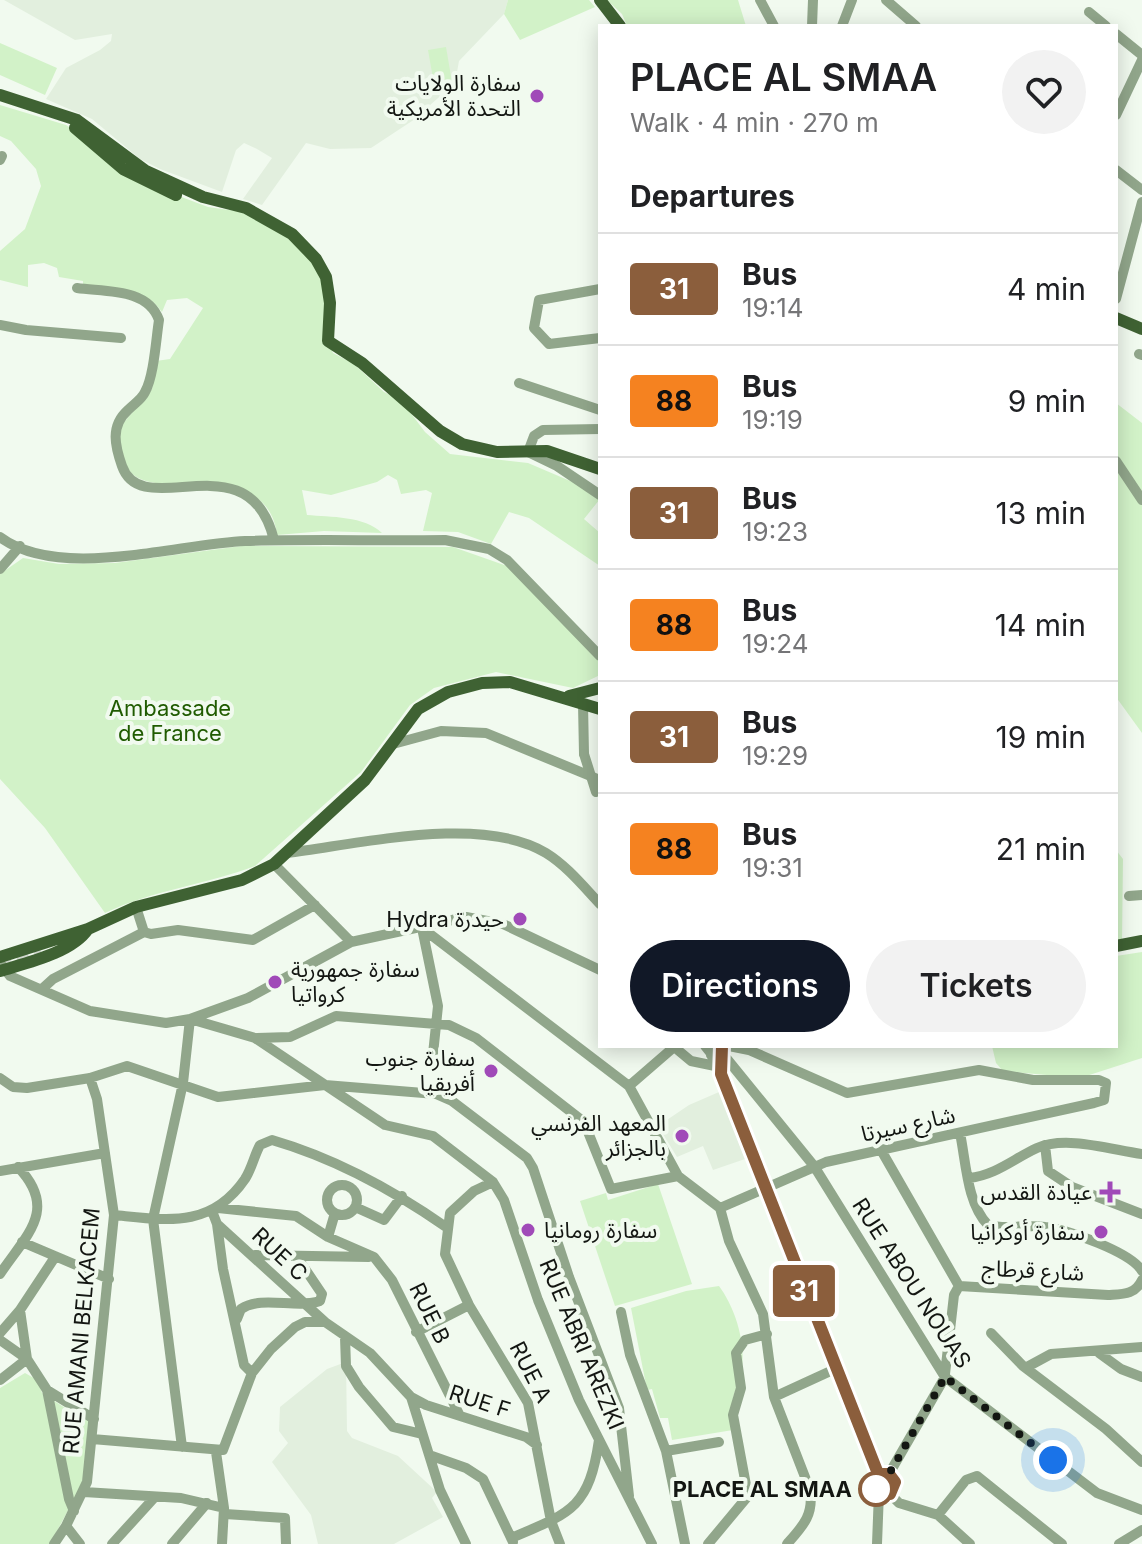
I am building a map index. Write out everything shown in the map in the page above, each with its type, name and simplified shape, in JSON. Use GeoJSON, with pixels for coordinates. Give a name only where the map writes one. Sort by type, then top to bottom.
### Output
{"type":"FeatureCollection","features":[{"type":"Feature","properties":{"kind":"main road"},"geometry":{"type":"LineString","coordinates":[[600,0],[618,24]]}},
{"type":"Feature","properties":{"kind":"main road"},"geometry":{"type":"LineString","coordinates":[[0,95],[77,120],[128,161],[172,185],[246,208],[292,234],[316,259],[329,288],[327,338],[332,345],[362,363],[440,431],[462,444],[497,452],[547,451],[598,468]]}},
{"type":"Feature","properties":{"kind":"main road"},"geometry":{"type":"LineString","coordinates":[[0,104],[75,128],[123,169],[155,186],[202,205],[233,210],[246,208]]}},
{"type":"Feature","properties":{"kind":"main road"},"geometry":{"type":"LineString","coordinates":[[1,966],[79,940],[88,929],[136,907],[242,880],[274,864],[365,780],[418,709],[448,692],[497,681],[592,706]]}},
{"type":"Feature","properties":{"kind":"main road"},"geometry":{"type":"LineString","coordinates":[[562,697],[581,696],[598,690]]}},
{"type":"Feature","properties":{"kind":"main road"},"geometry":{"type":"LineString","coordinates":[[1118,946],[1142,941]]}},
{"type":"Feature","properties":{"kind":"street"},"geometry":{"type":"LineString","coordinates":[[760,0],[773,24]]}},
{"type":"Feature","properties":{"kind":"street"},"geometry":{"type":"LineString","coordinates":[[812,24],[813,0]]}},
{"type":"Feature","properties":{"kind":"street"},"geometry":{"type":"LineString","coordinates":[[847,24],[852,0]]}},
{"type":"Feature","properties":{"kind":"street"},"geometry":{"type":"LineString","coordinates":[[886,0],[914,24]]}},
{"type":"Feature","properties":{"kind":"street"},"geometry":{"type":"LineString","coordinates":[[1089,12],[1104,24]]}},
{"type":"Feature","properties":{"kind":"street"},"geometry":{"type":"LineString","coordinates":[[1118,36],[1142,58],[1118,110]]}},
{"type":"Feature","properties":{"kind":"street"},"geometry":{"type":"LineString","coordinates":[[1118,172],[1142,190]]}},
{"type":"Feature","properties":{"kind":"street"},"geometry":{"type":"LineString","coordinates":[[1118,292],[1142,202]]}},
{"type":"Feature","properties":{"kind":"street"},"geometry":{"type":"LineString","coordinates":[[77,288],[145,299],[155,308],[159,320],[147,390],[116,427],[115,441],[128,478],[139,486],[155,490],[200,486],[240,491],[256,501],[267,518],[274,540]]}},
{"type":"Feature","properties":{"kind":"street"},"geometry":{"type":"LineString","coordinates":[[598,289],[539,300],[534,328],[540,338],[549,344],[598,337]]}},
{"type":"Feature","properties":{"kind":"street"},"geometry":{"type":"LineString","coordinates":[[1118,312],[1134,327]]}},
{"type":"Feature","properties":{"kind":"street"},"geometry":{"type":"LineString","coordinates":[[0,325],[121,338]]}},
{"type":"Feature","properties":{"kind":"street"},"geometry":{"type":"LineString","coordinates":[[519,383],[598,409]]}},
{"type":"Feature","properties":{"kind":"street"},"geometry":{"type":"LineString","coordinates":[[598,429],[543,430],[534,436],[528,452],[557,466],[598,494]]}},
{"type":"Feature","properties":{"kind":"street"},"geometry":{"type":"LineString","coordinates":[[1118,464],[1142,500]]}},
{"type":"Feature","properties":{"kind":"street"},"geometry":{"type":"LineString","coordinates":[[0,537],[20,546],[63,557],[114,557],[230,542],[274,540],[445,540],[489,549],[526,578],[598,654]]}},
{"type":"Feature","properties":{"kind":"street"},"geometry":{"type":"LineString","coordinates":[[0,569],[20,546]]}},
{"type":"Feature","properties":{"kind":"street"},"geometry":{"type":"LineString","coordinates":[[592,706],[583,730],[584,754],[598,798]]}},
{"type":"Feature","properties":{"kind":"street"},"geometry":{"type":"LineString","coordinates":[[393,744],[441,731],[486,733],[598,779]]}},
{"type":"Feature","properties":{"kind":"street"},"geometry":{"type":"LineString","coordinates":[[287,853],[425,836],[490,834],[546,853],[570,872],[598,902]]}},
{"type":"Feature","properties":{"kind":"street"},"geometry":{"type":"LineString","coordinates":[[274,864],[351,942]]}},
{"type":"Feature","properties":{"kind":"street"},"geometry":{"type":"LineString","coordinates":[[1129,896],[1142,895]]}},
{"type":"Feature","properties":{"kind":"street"},"geometry":{"type":"LineString","coordinates":[[42,989],[53,979],[144,932],[178,930],[253,940],[315,905]]}},
{"type":"Feature","properties":{"kind":"street"},"geometry":{"type":"LineString","coordinates":[[136,907],[144,932]]}},
{"type":"Feature","properties":{"kind":"street"},"geometry":{"type":"LineString","coordinates":[[182,1447],[153,1219],[183,1083],[190,1019],[248,998],[351,942],[422,928],[440,921],[479,917],[546,943],[598,969]]}},
{"type":"Feature","properties":{"kind":"street"},"geometry":{"type":"LineString","coordinates":[[422,928],[438,1006],[433,1054]]}},
{"type":"Feature","properties":{"kind":"street"},"geometry":{"type":"LineString","coordinates":[[422,928],[629,1086],[678,1176],[720,1208],[729,1241],[763,1314],[774,1397],[810,1490],[813,1507],[806,1523],[787,1544]]}},
{"type":"Feature","properties":{"kind":"street","name":"RUE ABRI AREZKI"},"geometry":{"type":"LineString","coordinates":[[1,966],[42,989],[100,1014],[166,1023],[190,1019],[255,1038],[385,1125],[433,1136],[493,1182],[504,1200],[538,1300],[599,1440],[652,1544]]}},
{"type":"Feature","properties":{"kind":"street"},"geometry":{"type":"LineString","coordinates":[[255,1038],[290,1037],[336,1016],[458,1028],[476,1038],[584,1122],[611,1189],[678,1176]]}},
{"type":"Feature","properties":{"kind":"street"},"geometry":{"type":"LineString","coordinates":[[629,1086],[671,1048]]}},
{"type":"Feature","properties":{"kind":"street"},"geometry":{"type":"LineString","coordinates":[[675,1048],[691,1061],[719,1068]]}},
{"type":"Feature","properties":{"kind":"street"},"geometry":{"type":"LineString","coordinates":[[719,1068],[728,1049]]}},
{"type":"Feature","properties":{"kind":"street"},"geometry":{"type":"LineString","coordinates":[[709,1050],[718,1057],[728,1049]]}},
{"type":"Feature","properties":{"kind":"street","name":"شارع سيرتا"},"geometry":{"type":"LineString","coordinates":[[720,1208],[814,1166],[1094,1103],[1104,1100],[1108,1093],[1106,1083],[1099,1080],[1033,1080],[979,1070],[847,1093],[749,1050],[728,1049]]}},
{"type":"Feature","properties":{"kind":"street","name":"RUE ABOU NOUAS"},"geometry":{"type":"LineString","coordinates":[[728,1049],[814,1166],[945,1377],[1097,1493],[1142,1510]]}},
{"type":"Feature","properties":{"kind":"street"},"geometry":{"type":"LineString","coordinates":[[709,1050],[719,1068],[835,1369],[884,1475],[895,1482],[884,1493],[877,1544]]}},
{"type":"Feature","properties":{"kind":"street"},"geometry":{"type":"LineString","coordinates":[[0,1078],[13,1087],[27,1088],[90,1078],[127,1066],[183,1083],[190,1089],[234,1098],[325,1085],[436,1094],[452,1101],[527,1158],[616,1398],[629,1498]]}},
{"type":"Feature","properties":{"kind":"street","name":"RUE AMANI BELKACEM"},"geometry":{"type":"LineString","coordinates":[[66,1526],[84,1492],[114,1215],[90,1078]]}},
{"type":"Feature","properties":{"kind":"street","name":"شارع قرطاج"},"geometry":{"type":"LineString","coordinates":[[960,1133],[979,1216],[988,1225],[1047,1227],[1133,1259],[1142,1271]]}},
{"type":"Feature","properties":{"kind":"street"},"geometry":{"type":"LineString","coordinates":[[215,1210],[243,1182],[265,1141],[295,1147],[402,1196],[446,1227],[450,1213],[462,1199],[493,1182]]}},
{"type":"Feature","properties":{"kind":"street"},"geometry":{"type":"LineString","coordinates":[[969,1178],[992,1173],[1045,1145],[1090,1146],[1142,1154]]}},
{"type":"Feature","properties":{"kind":"street"},"geometry":{"type":"LineString","coordinates":[[1045,1145],[1048,1171],[1063,1183],[1142,1214]]}},
{"type":"Feature","properties":{"kind":"street"},"geometry":{"type":"LineString","coordinates":[[881,1150],[959,1286]]}},
{"type":"Feature","properties":{"kind":"street"},"geometry":{"type":"LineString","coordinates":[[0,1171],[105,1153]]}},
{"type":"Feature","properties":{"kind":"street"},"geometry":{"type":"LineString","coordinates":[[0,1274],[40,1208],[33,1186],[18,1167]]}},
{"type":"Feature","properties":{"kind":"street"},"geometry":{"type":"LineString","coordinates":[[346,1185],[350,1172]]}},
{"type":"Feature","properties":{"kind":"street"},"geometry":{"type":"LineString","coordinates":[[346,1185],[355,1193],[355,1207]]}},
{"type":"Feature","properties":{"kind":"street"},"geometry":{"type":"LineString","coordinates":[[346,1185],[333,1188],[327,1196],[328,1206],[335,1213],[344,1214],[355,1207]]}},
{"type":"Feature","properties":{"kind":"street"},"geometry":{"type":"LineString","coordinates":[[355,1207],[384,1220],[402,1196]]}},
{"type":"Feature","properties":{"kind":"street"},"geometry":{"type":"LineString","coordinates":[[114,1215],[167,1221],[215,1210],[296,1216],[328,1237],[374,1257]]}},
{"type":"Feature","properties":{"kind":"street","name":"RUE C"},"geometry":{"type":"LineString","coordinates":[[215,1210],[217,1224],[255,1255],[306,1306],[370,1353],[411,1397]]}},
{"type":"Feature","properties":{"kind":"street"},"geometry":{"type":"LineString","coordinates":[[328,1237],[335,1213]]}},
{"type":"Feature","properties":{"kind":"street"},"geometry":{"type":"LineString","coordinates":[[217,1224],[223,1269],[237,1321],[244,1365],[252,1373]]}},
{"type":"Feature","properties":{"kind":"street","name":"RUE A"},"geometry":{"type":"LineString","coordinates":[[446,1227],[445,1254],[469,1305],[528,1403],[551,1521],[560,1544]]}},
{"type":"Feature","properties":{"kind":"street"},"geometry":{"type":"LineString","coordinates":[[22,1242],[109,1279]]}},
{"type":"Feature","properties":{"kind":"street"},"geometry":{"type":"LineString","coordinates":[[342,1258],[348,1245]]}},
{"type":"Feature","properties":{"kind":"street"},"geometry":{"type":"LineString","coordinates":[[255,1255],[374,1257]]}},
{"type":"Feature","properties":{"kind":"street"},"geometry":{"type":"LineString","coordinates":[[0,1333],[20,1310],[55,1257]]}},
{"type":"Feature","properties":{"kind":"street"},"geometry":{"type":"LineString","coordinates":[[237,1321],[241,1309],[252,1304],[306,1306],[320,1301],[322,1294],[297,1257]]}},
{"type":"Feature","properties":{"kind":"street","name":"RUE B"},"geometry":{"type":"LineString","coordinates":[[374,1257],[392,1280],[459,1414]]}},
{"type":"Feature","properties":{"kind":"street","name":"شارع قرطاج"},"geometry":{"type":"LineString","coordinates":[[945,1377],[954,1295],[959,1286],[1108,1295],[1136,1290],[1142,1280]]}},
{"type":"Feature","properties":{"kind":"street"},"geometry":{"type":"LineString","coordinates":[[416,1332],[469,1305]]}},
{"type":"Feature","properties":{"kind":"street"},"geometry":{"type":"LineString","coordinates":[[20,1310],[27,1359]]}},
{"type":"Feature","properties":{"kind":"street"},"geometry":{"type":"LineString","coordinates":[[621,1312],[633,1365],[666,1451],[685,1544]]}},
{"type":"Feature","properties":{"kind":"street"},"geometry":{"type":"LineString","coordinates":[[92,1439],[216,1452],[223,1450],[232,1433],[252,1373],[271,1349],[295,1327],[305,1322],[325,1322]]}},
{"type":"Feature","properties":{"kind":"street"},"geometry":{"type":"LineString","coordinates":[[991,1333],[1027,1367],[1142,1462]]}},
{"type":"Feature","properties":{"kind":"street"},"geometry":{"type":"LineString","coordinates":[[708,1544],[748,1496],[733,1415],[741,1388],[736,1353],[745,1340],[767,1334]]}},
{"type":"Feature","properties":{"kind":"street"},"geometry":{"type":"LineString","coordinates":[[345,1337],[346,1366],[359,1387],[393,1427],[422,1434]]}},
{"type":"Feature","properties":{"kind":"street"},"geometry":{"type":"LineString","coordinates":[[0,1340],[27,1359],[47,1390],[74,1511]]}},
{"type":"Feature","properties":{"kind":"street"},"geometry":{"type":"LineString","coordinates":[[1027,1367],[1051,1354],[1099,1353],[1142,1347]]}},
{"type":"Feature","properties":{"kind":"street"},"geometry":{"type":"LineString","coordinates":[[1099,1353],[1121,1369],[1142,1377]]}},
{"type":"Feature","properties":{"kind":"street"},"geometry":{"type":"LineString","coordinates":[[0,1380],[27,1359]]}},
{"type":"Feature","properties":{"kind":"street"},"geometry":{"type":"LineString","coordinates":[[774,1397],[835,1369]]}},
{"type":"Feature","properties":{"kind":"street"},"geometry":{"type":"LineString","coordinates":[[945,1377],[884,1475],[874,1485],[903,1505],[938,1515],[970,1544]]}},
{"type":"Feature","properties":{"kind":"street"},"geometry":{"type":"LineString","coordinates":[[47,1390],[94,1419]]}},
{"type":"Feature","properties":{"kind":"street"},"geometry":{"type":"LineString","coordinates":[[411,1397],[444,1501],[466,1544]]}},
{"type":"Feature","properties":{"kind":"street","name":"RUE F"},"geometry":{"type":"LineString","coordinates":[[411,1397],[537,1445]]}},
{"type":"Feature","properties":{"kind":"street"},"geometry":{"type":"LineString","coordinates":[[432,1456],[466,1468],[483,1479],[512,1541],[551,1521],[574,1506],[586,1493],[599,1440]]}},
{"type":"Feature","properties":{"kind":"street"},"geometry":{"type":"LineString","coordinates":[[666,1451],[719,1442]]}},
{"type":"Feature","properties":{"kind":"street"},"geometry":{"type":"LineString","coordinates":[[216,1452],[224,1511],[222,1544]]}},
{"type":"Feature","properties":{"kind":"street"},"geometry":{"type":"LineString","coordinates":[[938,1515],[966,1480],[977,1476],[1062,1544]]}},
{"type":"Feature","properties":{"kind":"street"},"geometry":{"type":"LineString","coordinates":[[84,1492],[207,1503],[224,1511],[285,1518],[286,1544]]}},
{"type":"Feature","properties":{"kind":"street"},"geometry":{"type":"LineString","coordinates":[[112,1544],[154,1498]]}},
{"type":"Feature","properties":{"kind":"street"},"geometry":{"type":"LineString","coordinates":[[172,1544],[207,1503]]}},
{"type":"Feature","properties":{"kind":"street"},"geometry":{"type":"LineString","coordinates":[[54,1544],[66,1526],[80,1544]]}},
{"type":"Feature","properties":{"kind":"street"},"geometry":{"type":"LineString","coordinates":[[1119,1544],[1142,1530]]}},
{"type":"Feature","properties":{"kind":"shaded area"},"geometry":{"type":"Polygon","coordinates":[[[4,0],[508,0],[504,14],[459,61],[455,83],[412,121],[371,148],[330,149],[306,143],[262,205],[243,199],[272,158],[257,149],[244,143],[236,150],[222,192],[140,159],[92,119],[46,99],[66,68],[100,50],[111,41],[112,34],[75,40],[4,0]]]}},
{"type":"Feature","properties":{"kind":"shaded area"},"geometry":{"type":"Polygon","coordinates":[[[719,1092],[745,1159],[713,1170],[703,1146],[677,1157],[658,1126],[689,1105],[719,1092]]]}},
{"type":"Feature","properties":{"kind":"shaded area"},"geometry":{"type":"Polygon","coordinates":[[[346,1362],[347,1431],[352,1438],[398,1456],[437,1492],[432,1498],[443,1517],[394,1544],[318,1544],[311,1515],[272,1462],[288,1443],[279,1431],[280,1407],[327,1369],[346,1362]]]}},
{"type":"Feature","properties":{"kind":"green space"},"geometry":{"type":"Polygon","coordinates":[[[508,0],[589,0],[595,7],[520,40],[504,14],[508,0]]]}},
{"type":"Feature","properties":{"kind":"green space"},"geometry":{"type":"Polygon","coordinates":[[[607,0],[738,0],[745,24],[626,24],[622,14],[607,0]]]}},
{"type":"Feature","properties":{"kind":"green space"},"geometry":{"type":"Polygon","coordinates":[[[0,43],[57,68],[45,95],[0,75],[0,43]]]}},
{"type":"Feature","properties":{"kind":"green space"},"geometry":{"type":"Polygon","coordinates":[[[446,47],[452,82],[434,84],[428,50],[446,47]]]}},
{"type":"Feature","properties":{"kind":"green space"},"geometry":{"type":"Polygon","coordinates":[[[0,105],[66,125],[163,190],[208,207],[244,212],[302,246],[326,285],[328,341],[333,353],[354,364],[384,392],[401,400],[425,432],[450,454],[528,463],[582,486],[598,498],[584,519],[598,531],[598,565],[529,518],[509,512],[491,544],[458,532],[423,531],[432,493],[426,490],[401,494],[397,480],[388,475],[377,482],[331,495],[302,490],[307,515],[357,520],[382,533],[324,531],[277,535],[273,519],[265,506],[236,487],[213,483],[167,484],[147,481],[132,474],[122,456],[120,427],[152,389],[156,361],[170,359],[203,308],[187,298],[167,300],[162,312],[155,303],[137,293],[83,285],[83,281],[59,277],[57,268],[44,263],[28,265],[28,287],[0,280],[0,251],[25,229],[41,186],[36,169],[11,141],[0,136],[0,105]]]}},
{"type":"Feature","properties":{"kind":"green space"},"geometry":{"type":"Polygon","coordinates":[[[1118,405],[1142,423],[1142,733],[1118,700],[1118,405]]]}},
{"type":"Feature","properties":{"kind":"green space","name":"Ambassade de France"},"geometry":{"type":"Polygon","coordinates":[[[241,546],[453,547],[507,566],[598,659],[598,676],[573,688],[496,672],[434,688],[410,705],[361,772],[255,866],[142,898],[105,913],[45,828],[0,779],[0,574],[23,558],[59,564],[115,563],[241,546]]]}},
{"type":"Feature","properties":{"kind":"green space"},"geometry":{"type":"Polygon","coordinates":[[[1118,853],[1123,859],[1122,942],[1118,943],[1118,853]]]}},
{"type":"Feature","properties":{"kind":"green space"},"geometry":{"type":"Polygon","coordinates":[[[1142,952],[1142,1058],[1080,1078],[1003,1071],[996,1063],[992,1048],[1118,1048],[1118,956],[1142,952]]]}},
{"type":"Feature","properties":{"kind":"green space"},"geometry":{"type":"Polygon","coordinates":[[[658,1184],[692,1284],[615,1306],[580,1201],[606,1193],[608,1200],[658,1184]]]}},
{"type":"Feature","properties":{"kind":"green space"},"geometry":{"type":"Polygon","coordinates":[[[719,1286],[736,1320],[742,1346],[741,1371],[732,1405],[733,1430],[672,1440],[668,1418],[660,1418],[652,1389],[647,1390],[631,1308],[686,1291],[719,1286]]]}},
{"type":"Feature","properties":{"kind":"green space"},"geometry":{"type":"Polygon","coordinates":[[[25,1373],[39,1381],[42,1393],[73,1413],[91,1418],[87,1475],[50,1544],[0,1544],[0,1388],[25,1373]]]}},
{"type":"Feature","properties":{"kind":"tunnel"},"geometry":{"type":"LineString","coordinates":[[0,965],[40,949]]}},
{"type":"Feature","properties":{"kind":"bus line","name":"31"},"geometry":{"type":"LineString","coordinates":[[722,1048],[721,1074],[824,1343],[879,1476],[875,1488],[882,1494],[890,1494],[895,1482],[889,1474],[882,1474]]}},
{"type":"Feature","properties":{"kind":"place","name":"سفارة الولايات التحدة الأمريكية"},"geometry":{"type":"Point","coordinates":[537,96]}},
{"type":"Feature","properties":{"kind":"place","name":"Hydra حيدرة"},"geometry":{"type":"Point","coordinates":[520,919]}},
{"type":"Feature","properties":{"kind":"place","name":"سفارة جمهورية كرواتيا"},"geometry":{"type":"Point","coordinates":[275,982]}},
{"type":"Feature","properties":{"kind":"place","name":"سفارة جنوب أفريقيا"},"geometry":{"type":"Point","coordinates":[491,1071]}},
{"type":"Feature","properties":{"kind":"place","name":"المعهد الفرنسي بالجزائر"},"geometry":{"type":"Point","coordinates":[682,1136]}},
{"type":"Feature","properties":{"kind":"place","name":"عيادة القدس"},"geometry":{"type":"Point","coordinates":[1110,1192]}},
{"type":"Feature","properties":{"kind":"place","name":"سفارة رومانيا"},"geometry":{"type":"Point","coordinates":[528,1230]}},
{"type":"Feature","properties":{"kind":"place","name":"سفارة أوكرانيا"},"geometry":{"type":"Point","coordinates":[1101,1232]}},
{"type":"Feature","properties":{"kind":"place","name":"PLACE AL SMAA"},"geometry":{"type":"Point","coordinates":[876,1489]}},
{"type":"Feature","properties":{"kind":"route"},"geometry":{"type":"LineString","coordinates":[[876,1489],[876,1478],[889,1474],[945,1377],[1053,1460]]}}]}
